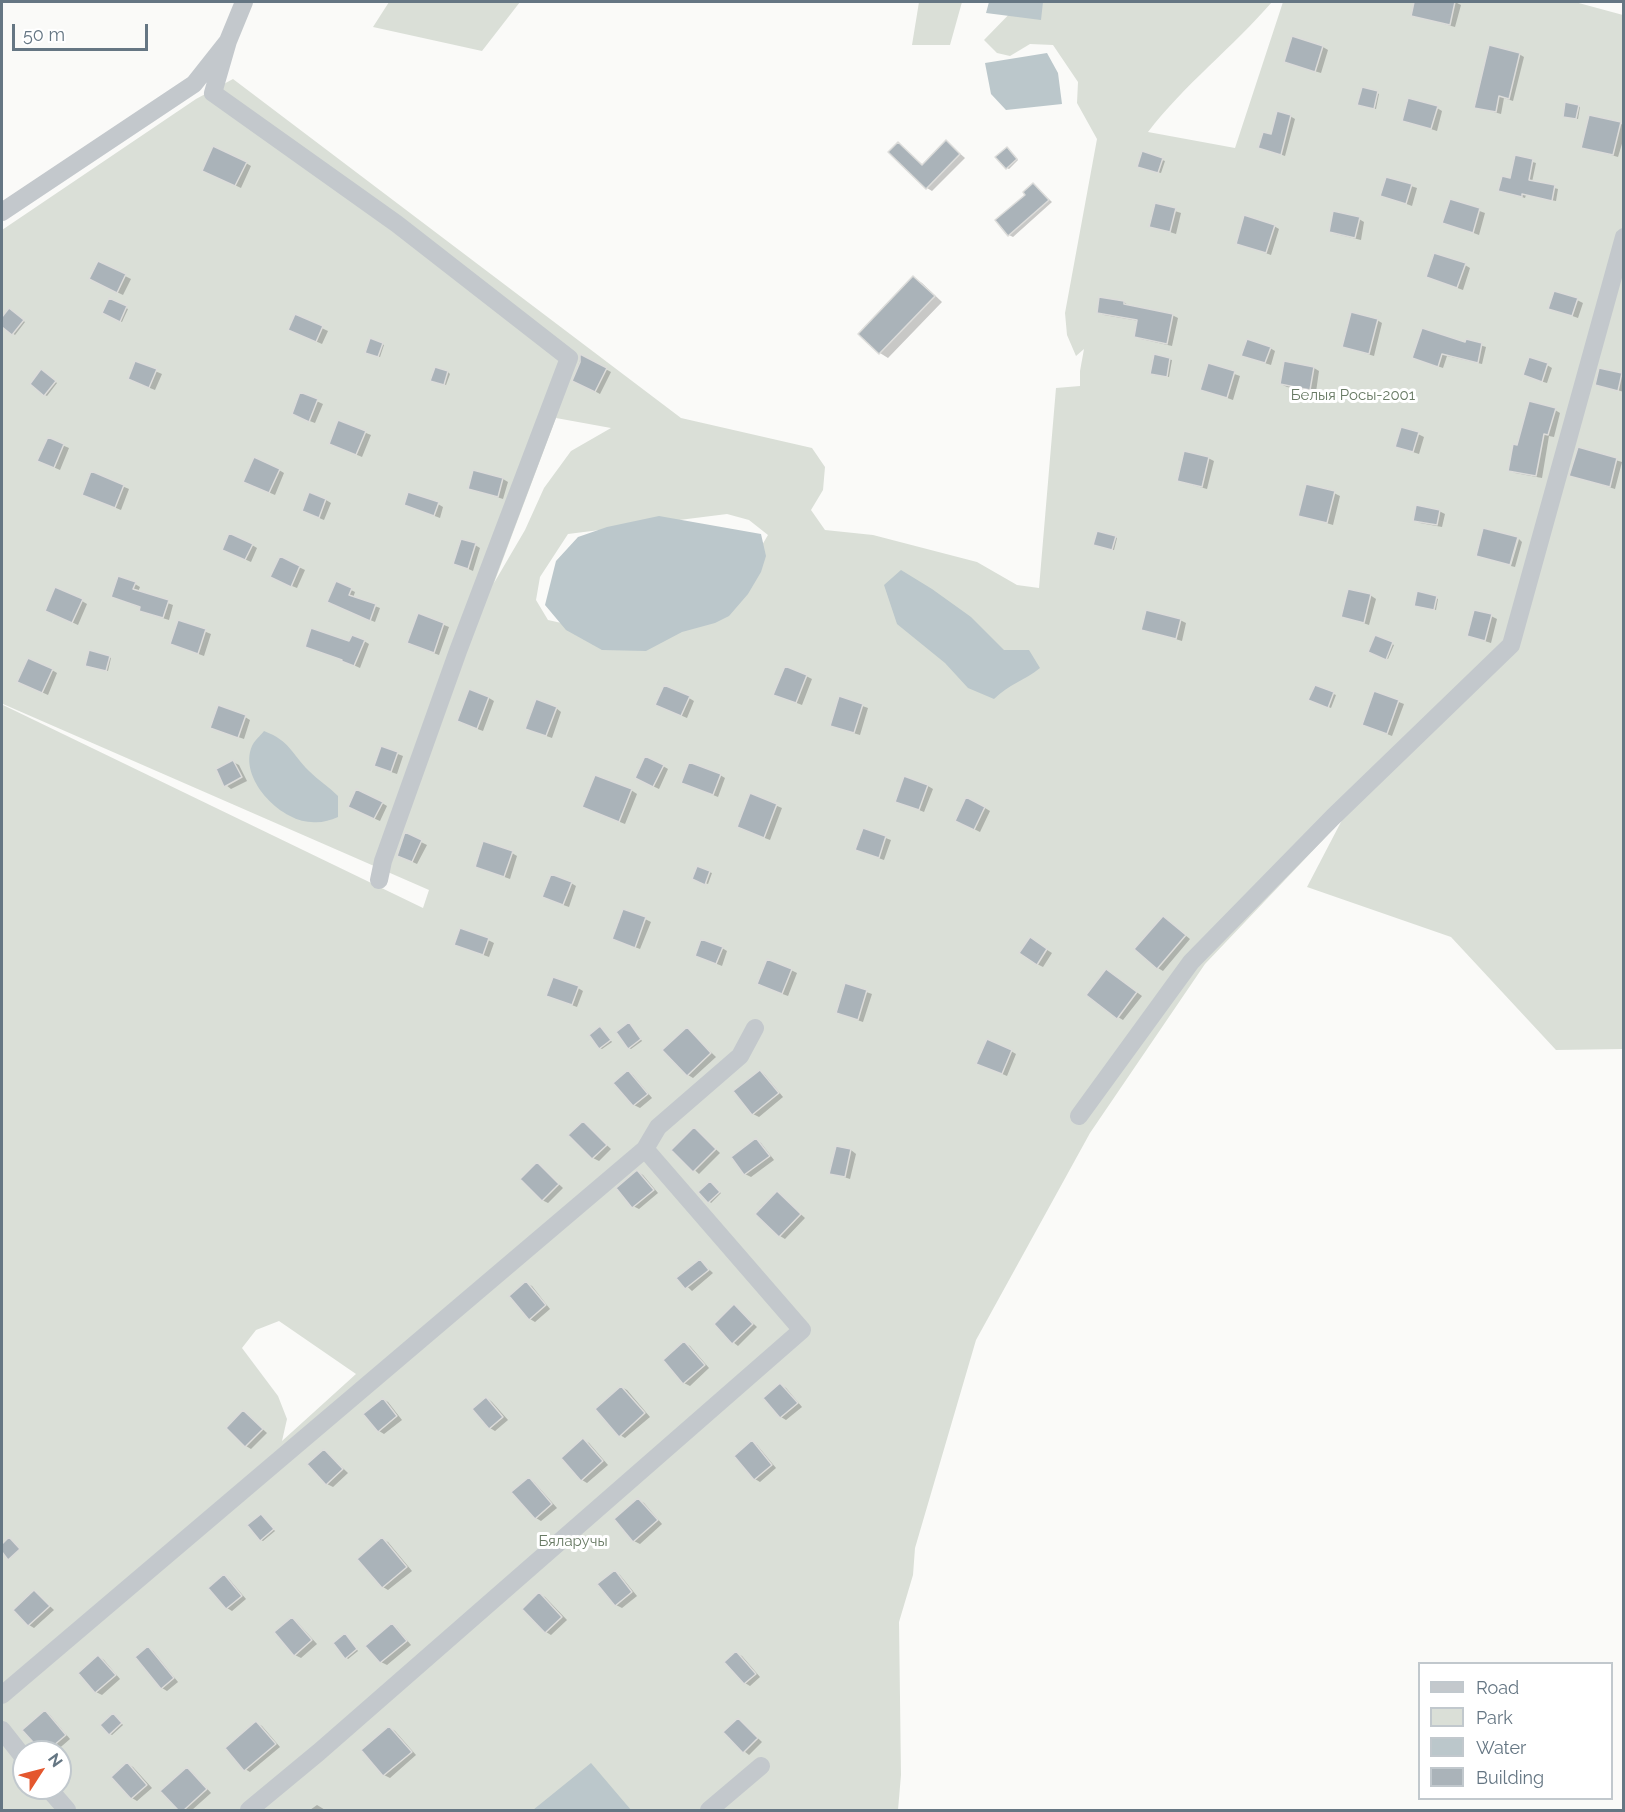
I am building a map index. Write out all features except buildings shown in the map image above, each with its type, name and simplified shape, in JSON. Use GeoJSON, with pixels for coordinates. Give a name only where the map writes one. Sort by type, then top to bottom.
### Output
{"type":"FeatureCollection","features":[{"type":"Feature","properties":{"kind":"street"},"geometry":{"type":"LineString","coordinates":[[244,2],[228,41],[213,93],[397,224],[569,358],[458,651],[383,861],[379,880]]}},
{"type":"Feature","properties":{"kind":"street"},"geometry":{"type":"LineString","coordinates":[[2,212],[194,84],[228,41]]}},
{"type":"Feature","properties":{"kind":"street"},"geometry":{"type":"LineString","coordinates":[[1079,1116],[1191,962],[1333,817],[1511,645],[1623,237]]}},
{"type":"Feature","properties":{"kind":"street"},"geometry":{"type":"LineString","coordinates":[[2,1695],[645,1149],[658,1126],[740,1056],[755,1028]]}},
{"type":"Feature","properties":{"kind":"street"},"geometry":{"type":"LineString","coordinates":[[249,1810],[802,1330],[645,1149]]}},
{"type":"Feature","properties":{"kind":"street"},"geometry":{"type":"LineString","coordinates":[[2,1730],[12,1743]]}},
{"type":"Feature","properties":{"kind":"street"},"geometry":{"type":"LineString","coordinates":[[709,1810],[761,1766]]}},
{"type":"Feature","properties":{"kind":"green space"},"geometry":{"type":"Polygon","coordinates":[[[389,2],[520,2],[482,51],[373,27],[389,2]]]}},
{"type":"Feature","properties":{"kind":"green space"},"geometry":{"type":"Polygon","coordinates":[[[919,2],[962,2],[950,45],[912,45],[919,2]]]}},
{"type":"Feature","properties":{"kind":"green space"},"geometry":{"type":"Polygon","coordinates":[[[1021,2],[1272,2],[1177,98],[1148,132],[1235,148],[1283,2],[1575,2],[1623,15],[1623,1049],[1556,1050],[1451,937],[1307,887],[1342,820],[1205,964],[1090,1133],[976,1340],[915,1548],[913,1575],[899,1622],[901,1775],[898,1810],[2,1810],[2,230],[196,99],[233,79],[681,418],[812,448],[825,467],[823,490],[811,510],[825,530],[873,535],[977,562],[1017,585],[1039,588],[1056,388],[1080,386],[1084,349],[1076,356],[1067,335],[1065,313],[1097,139],[1077,103],[1078,82],[1053,45],[1030,44],[1010,56],[997,53],[984,40],[1021,2]],[[556,418],[494,583],[525,530],[544,488],[571,451],[611,428],[556,418]],[[727,514],[568,534],[540,577],[536,600],[548,620],[638,640],[746,572],[768,535],[749,520],[727,514]],[[3,705],[423,908],[429,890],[3,705]],[[279,1321],[256,1330],[242,1348],[278,1396],[287,1419],[282,1441],[356,1374],[279,1321]]]}},
{"type":"Feature","properties":{"kind":"water"},"geometry":{"type":"Polygon","coordinates":[[[989,2],[1043,2],[1041,20],[986,13],[989,2]]]}},
{"type":"Feature","properties":{"kind":"water"},"geometry":{"type":"Polygon","coordinates":[[[1047,53],[1058,73],[1062,104],[1006,110],[991,94],[985,63],[1047,53]]]}},
{"type":"Feature","properties":{"kind":"water"},"geometry":{"type":"Polygon","coordinates":[[[659,516],[761,534],[766,556],[761,572],[748,594],[729,616],[715,623],[682,632],[646,651],[602,650],[566,630],[545,605],[556,561],[578,537],[607,527],[659,516]]]}},
{"type":"Feature","properties":{"kind":"water"},"geometry":{"type":"Polygon","coordinates":[[[901,570],[971,617],[1004,650],[1029,650],[1040,668],[994,699],[968,688],[945,663],[897,624],[884,585],[901,570]]]}},
{"type":"Feature","properties":{"kind":"water"},"geometry":{"type":"Polygon","coordinates":[[[264,731],[285,743],[309,771],[338,796],[338,817],[318,822],[299,820],[275,806],[265,796],[256,784],[249,758],[253,744],[264,731]]]}},
{"type":"Feature","properties":{"kind":"water"},"geometry":{"type":"Polygon","coordinates":[[[591,1763],[631,1810],[533,1810],[591,1763]]]}},
{"type":"Feature","properties":{"kind":"park label","name":"Белыя Росы-2001"},"geometry":{"type":"Point","coordinates":[1353,395]}},
{"type":"Feature","properties":{"kind":"park label","name":"Бяларучы"},"geometry":{"type":"Point","coordinates":[573,1541]}}]}
